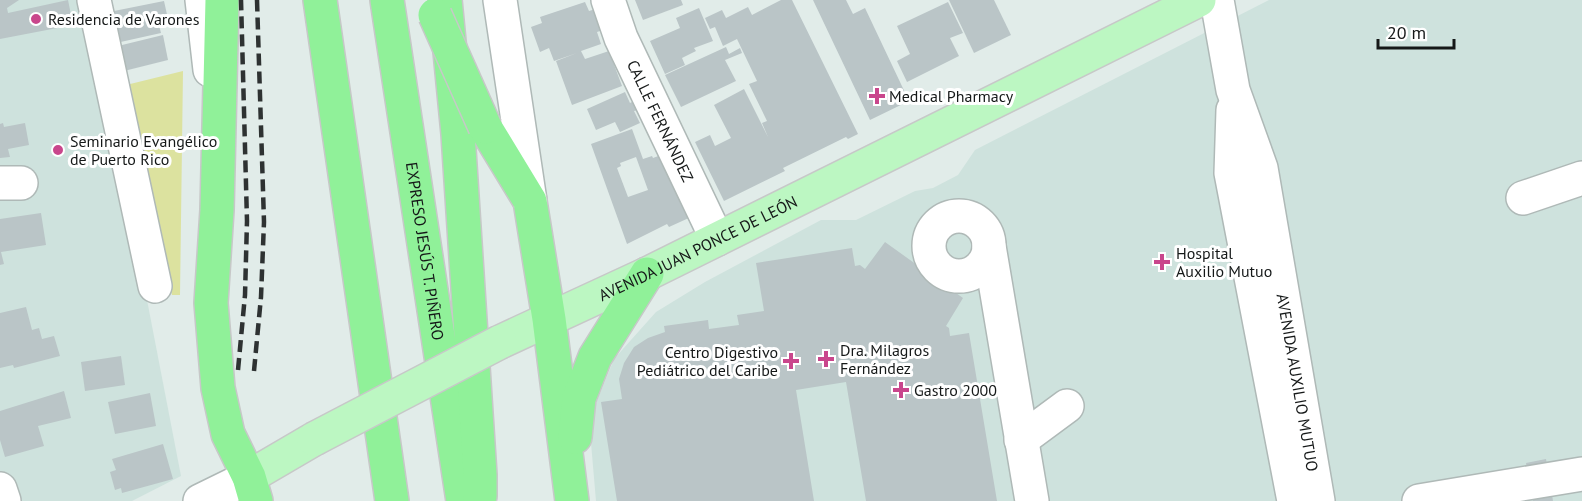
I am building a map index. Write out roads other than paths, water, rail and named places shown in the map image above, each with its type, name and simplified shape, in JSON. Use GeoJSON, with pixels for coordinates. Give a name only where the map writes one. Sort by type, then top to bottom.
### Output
{"type":"FeatureCollection","features":[{"type":"Feature","properties":{"kind":"highway"},"geometry":{"type":"LineString","coordinates":[[222,0],[217,210],[211,303],[218,388],[228,434],[252,489]]}},
{"type":"Feature","properties":{"kind":"highway"},"geometry":{"type":"LineString","coordinates":[[320,0],[392,501]]}},
{"type":"Feature","properties":{"kind":"highway","name":"EXPRESO JESÚS T. PIÑERO"},"geometry":{"type":"LineString","coordinates":[[387,0],[463,501]]}},
{"type":"Feature","properties":{"kind":"highway"},"geometry":{"type":"LineString","coordinates":[[437,5],[485,127],[530,201],[549,319],[571,492]]}},
{"type":"Feature","properties":{"kind":"highway"},"geometry":{"type":"LineString","coordinates":[[437,5],[459,157],[480,501]]}},
{"type":"Feature","properties":{"kind":"highway"},"geometry":{"type":"LineString","coordinates":[[571,492],[579,398],[595,357],[647,274]]}},
{"type":"Feature","properties":{"kind":"main road","name":"AVENIDA JUAN PONCE DE LEÓN"},"geometry":{"type":"LineString","coordinates":[[252,489],[314,439],[500,342],[647,274],[1199,0]]}},
{"type":"Feature","properties":{"kind":"street"},"geometry":{"type":"LineString","coordinates":[[94,0],[155,286]]}},
{"type":"Feature","properties":{"kind":"street"},"geometry":{"type":"LineString","coordinates":[[202,0],[210,66],[207,143],[217,210]]}},
{"type":"Feature","properties":{"kind":"street"},"geometry":{"type":"LineString","coordinates":[[501,0],[530,201]]}},
{"type":"Feature","properties":{"kind":"street","name":"CALLE FERNÁNDEZ"},"geometry":{"type":"LineString","coordinates":[[608,0],[621,38],[717,239]]}},
{"type":"Feature","properties":{"kind":"street","name":"AVENIDA AUXILIO MUTUO"},"geometry":{"type":"LineString","coordinates":[[1217,0],[1233,90],[1261,168],[1305,501]]}},
{"type":"Feature","properties":{"kind":"street"},"geometry":{"type":"LineString","coordinates":[[1523,198],[1582,178]]}},
{"type":"Feature","properties":{"kind":"street"},"geometry":{"type":"LineString","coordinates":[[989,246],[1032,501]]}},
{"type":"Feature","properties":{"kind":"street"},"geometry":{"type":"LineString","coordinates":[[1022,440],[1067,406]]}},
{"type":"Feature","properties":{"kind":"street"},"geometry":{"type":"LineString","coordinates":[[1419,501],[1582,474]]}},
{"type":"Feature","properties":{"kind":"street"},"geometry":{"type":"LineString","coordinates":[[0,489],[4,501]]}},
{"type":"Feature","properties":{"kind":"street","name":"AVENIDA JUAN PONCE DE LEÓN"},"geometry":{"type":"LineString","coordinates":[[200,501],[252,489]]}},
{"type":"Feature","properties":{"kind":"railway"},"geometry":{"type":"LineString","coordinates":[[238,370],[245,295],[247,221],[241,0]]}},
{"type":"Feature","properties":{"kind":"railway"},"geometry":{"type":"LineString","coordinates":[[254,371],[261,297],[264,222],[257,0]]}},
{"type":"Feature","properties":{"kind":"place","name":"Residencia de Varones"},"geometry":{"type":"Point","coordinates":[36,19]}},
{"type":"Feature","properties":{"kind":"place","name":"Medical Pharmacy"},"geometry":{"type":"Point","coordinates":[877,96]}},
{"type":"Feature","properties":{"kind":"place","name":"Seminario Evangélico de Puerto Rico"},"geometry":{"type":"Point","coordinates":[58,150]}},
{"type":"Feature","properties":{"kind":"place","name":"Hospital Auxilio Mutuo"},"geometry":{"type":"Point","coordinates":[1162,262]}},
{"type":"Feature","properties":{"kind":"place","name":"Dra. Milagros Fernández"},"geometry":{"type":"Point","coordinates":[826,359]}},
{"type":"Feature","properties":{"kind":"place","name":"Centro Digestivo Pediátrico del Caribe"},"geometry":{"type":"Point","coordinates":[791,361]}},
{"type":"Feature","properties":{"kind":"place","name":"Gastro 2000"},"geometry":{"type":"Point","coordinates":[901,390]}}]}
